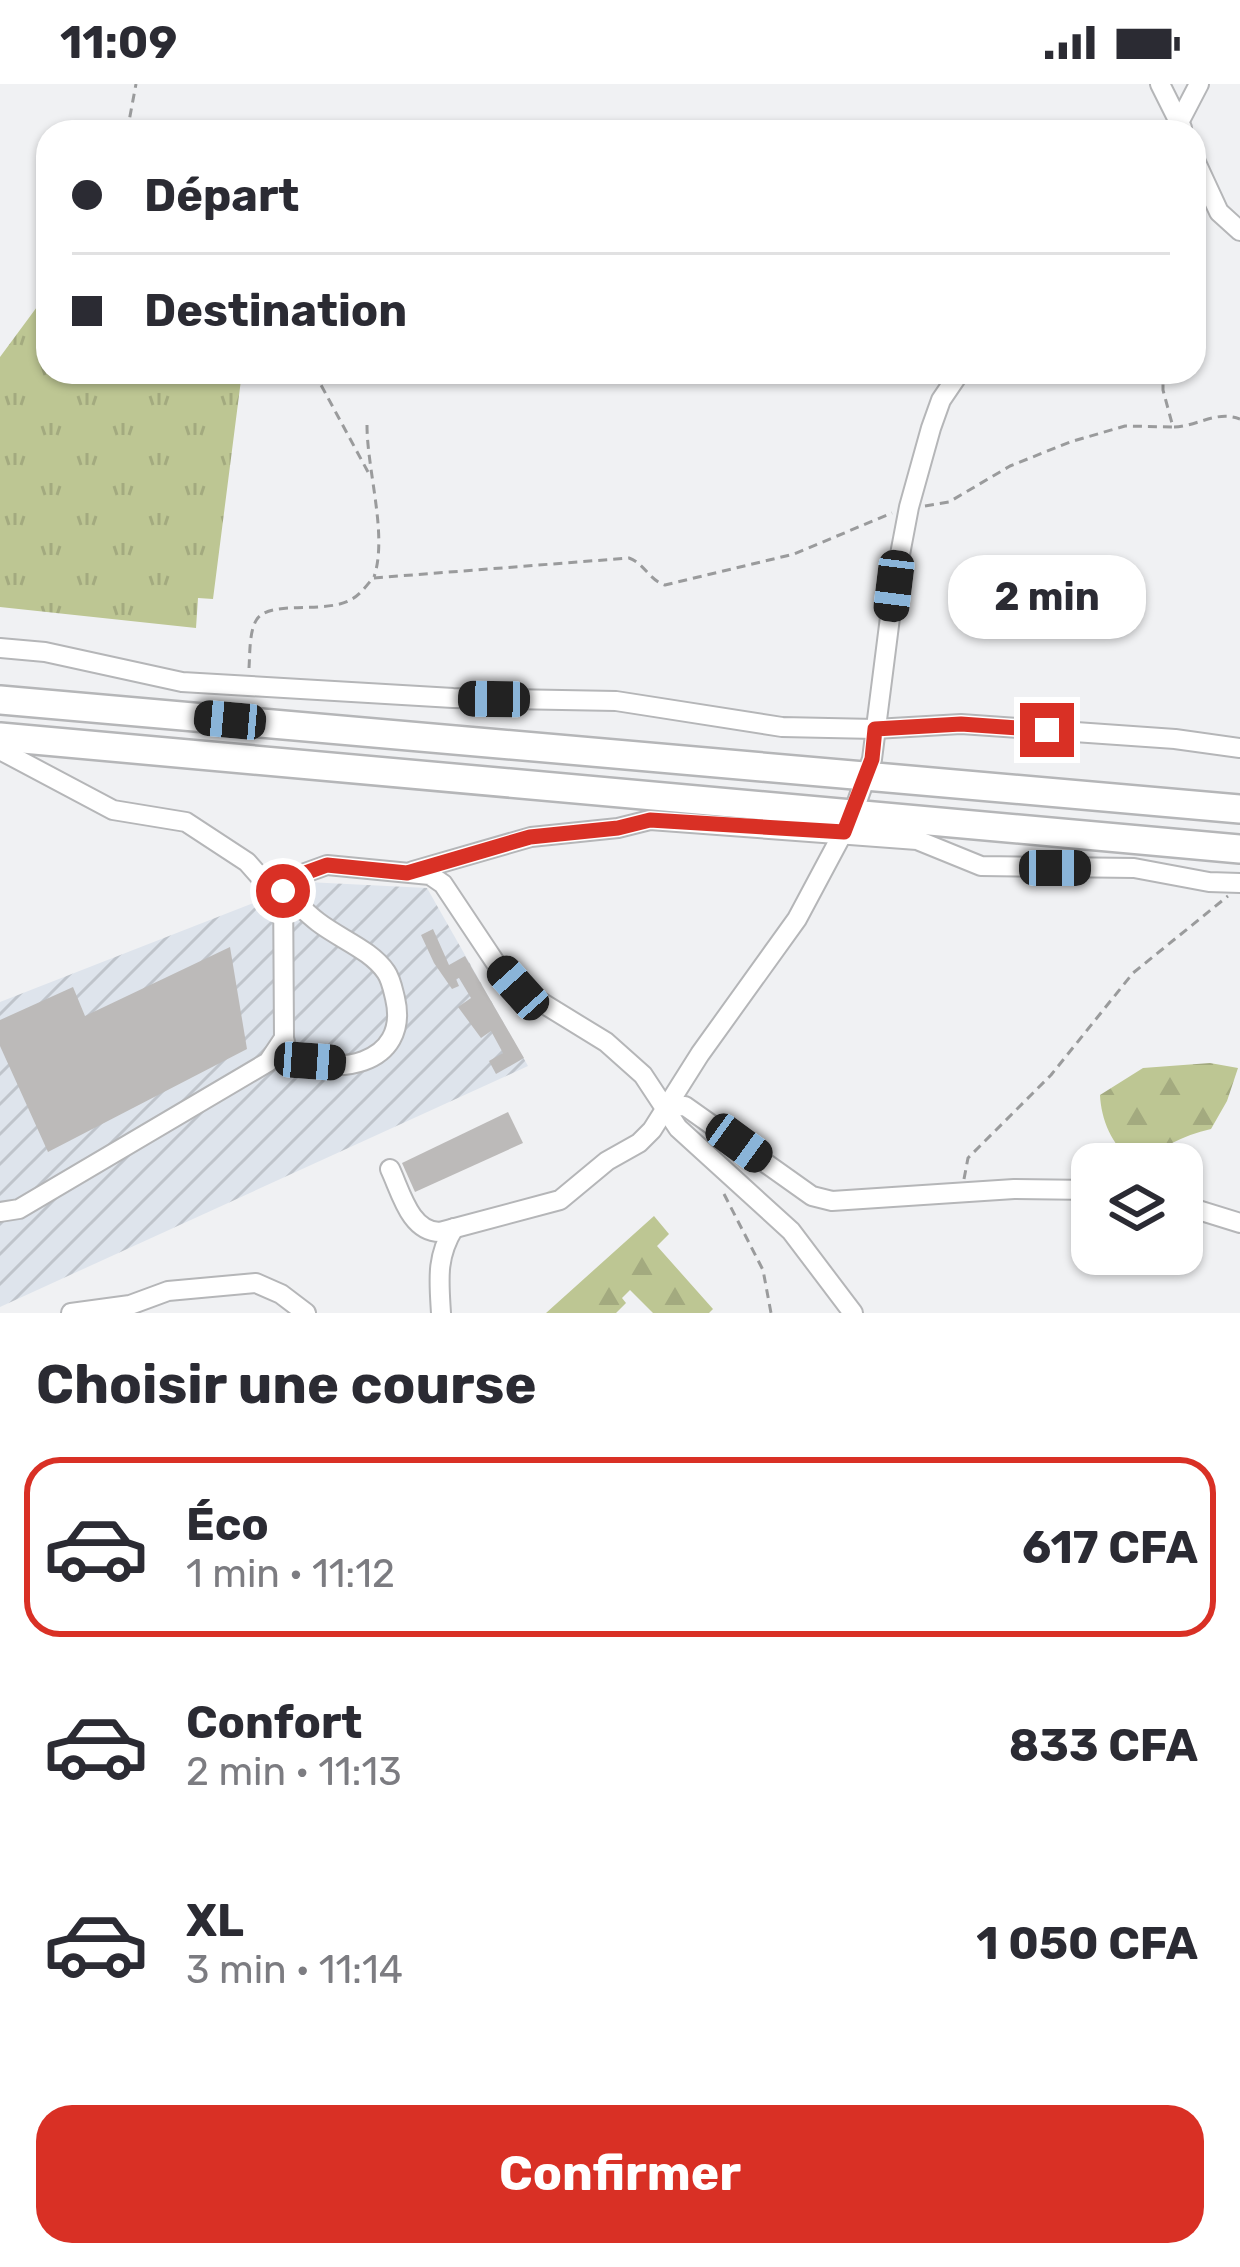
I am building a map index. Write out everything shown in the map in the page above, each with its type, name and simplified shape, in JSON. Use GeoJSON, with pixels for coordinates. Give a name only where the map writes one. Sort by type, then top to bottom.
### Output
{"type":"FeatureCollection","features":[{"type":"Feature","properties":{"kind":"highway"},"geometry":{"type":"LineString","coordinates":[[0,700],[1240,809]]}},
{"type":"Feature","properties":{"kind":"highway"},"geometry":{"type":"LineString","coordinates":[[0,737],[848,824],[1240,849]]}},
{"type":"Feature","properties":{"kind":"street"},"geometry":{"type":"LineString","coordinates":[[1160,84],[1175,120]]}},
{"type":"Feature","properties":{"kind":"street"},"geometry":{"type":"LineString","coordinates":[[1183,120],[1199,84]]}},
{"type":"Feature","properties":{"kind":"street"},"geometry":{"type":"LineString","coordinates":[[1206,184],[1219,212],[1240,231]]}},
{"type":"Feature","properties":{"kind":"street"},"geometry":{"type":"LineString","coordinates":[[390,1169],[416,1224],[428,1232],[560,1200],[652,1130],[796,919],[848,824],[866,776],[909,507],[931,428],[952,384]]}},
{"type":"Feature","properties":{"kind":"street"},"geometry":{"type":"LineString","coordinates":[[0,648],[45,652],[182,682],[453,698],[616,701],[782,727],[961,724],[1240,748]]}},
{"type":"Feature","properties":{"kind":"street"},"geometry":{"type":"LineString","coordinates":[[0,750],[113,810],[186,822],[247,862],[262,879],[283,886],[319,922],[376,961],[389,975],[397,1028],[391,1044],[358,1065],[296,1057],[287,1051],[283,886]]}},
{"type":"Feature","properties":{"kind":"street"},"geometry":{"type":"LineString","coordinates":[[407,873],[530,837],[650,820],[848,824],[917,840],[981,866],[1134,868],[1240,886]]}},
{"type":"Feature","properties":{"kind":"street"},"geometry":{"type":"LineString","coordinates":[[283,886],[327,865],[430,875],[443,884],[518,988],[606,1042],[643,1075],[677,1128],[791,1231],[853,1313]]}},
{"type":"Feature","properties":{"kind":"street"},"geometry":{"type":"LineString","coordinates":[[0,1212],[19,1209],[268,1062],[284,1039]]}},
{"type":"Feature","properties":{"kind":"street"},"geometry":{"type":"LineString","coordinates":[[664,1107],[685,1106],[812,1196],[832,1202],[961,1191],[1071,1190]]}},
{"type":"Feature","properties":{"kind":"street"},"geometry":{"type":"LineString","coordinates":[[1203,1212],[1240,1223]]}},
{"type":"Feature","properties":{"kind":"street"},"geometry":{"type":"LineString","coordinates":[[441,1313],[438,1264],[454,1228]]}},
{"type":"Feature","properties":{"kind":"street"},"geometry":{"type":"LineString","coordinates":[[71,1313],[130,1305],[168,1291],[256,1282],[306,1313]]}},
{"type":"Feature","properties":{"kind":"path"},"geometry":{"type":"LineString","coordinates":[[129,120],[136,84]]}},
{"type":"Feature","properties":{"kind":"path"},"geometry":{"type":"LineString","coordinates":[[320,384],[369,474]]}},
{"type":"Feature","properties":{"kind":"path"},"geometry":{"type":"LineString","coordinates":[[1162,384],[1173,427]]}},
{"type":"Feature","properties":{"kind":"path"},"geometry":{"type":"LineString","coordinates":[[373,578],[629,558],[638,561],[654,582],[665,585],[794,554],[909,507],[949,502],[1010,466],[1125,426],[1189,427],[1226,414],[1240,419]]}},
{"type":"Feature","properties":{"kind":"path"},"geometry":{"type":"LineString","coordinates":[[247,686],[259,616],[272,609],[324,609],[353,599],[373,578],[378,537],[367,424]]}},
{"type":"Feature","properties":{"kind":"path"},"geometry":{"type":"LineString","coordinates":[[961,1191],[968,1158],[1051,1075],[1133,973],[1240,886]]}},
{"type":"Feature","properties":{"kind":"path"},"geometry":{"type":"LineString","coordinates":[[718,1165],[727,1205],[763,1270],[771,1313]]}},
{"type":"Feature","properties":{"kind":"shaded area"},"geometry":{"type":"Polygon","coordinates":[[[307,882],[427,888],[528,1066],[0,1307],[0,1002],[307,882]]]}},
{"type":"Feature","properties":{"kind":"green space"},"geometry":{"type":"Polygon","coordinates":[[[36,308],[36,384],[240,384],[213,599],[198,598],[196,628],[0,607],[0,357],[36,308]]]}},
{"type":"Feature","properties":{"kind":"green space"},"geometry":{"type":"Polygon","coordinates":[[[1210,1063],[1238,1068],[1211,1129],[1171,1143],[1116,1143],[1100,1095],[1143,1068],[1210,1063]]]}},
{"type":"Feature","properties":{"kind":"green space"},"geometry":{"type":"Polygon","coordinates":[[[654,1216],[669,1234],[657,1246],[713,1309],[709,1313],[653,1313],[630,1290],[616,1313],[546,1313],[654,1216]]]}},
{"type":"Feature","properties":{"kind":"building"},"geometry":{"type":"Polygon","coordinates":[[[433,929],[449,965],[465,956],[524,1058],[496,1074],[489,1061],[503,1053],[491,1031],[481,1038],[458,1007],[471,998],[459,978],[459,986],[452,989],[434,963],[421,935],[433,929]]]}},
{"type":"Feature","properties":{"kind":"building"},"geometry":{"type":"Polygon","coordinates":[[[230,947],[247,1049],[48,1152],[0,1046],[0,1020],[73,987],[85,1016],[230,947]]]}},
{"type":"Feature","properties":{"kind":"building"},"geometry":{"type":"Polygon","coordinates":[[[508,1112],[523,1143],[415,1192],[402,1163],[508,1112]]]}},
{"type":"Feature","properties":{"kind":"route"},"geometry":{"type":"LineString","coordinates":[[283,891],[283,881],[311,868],[327,865],[407,873],[530,837],[650,820],[844,832],[872,759],[875,729],[961,724],[1047,730]]}}]}
